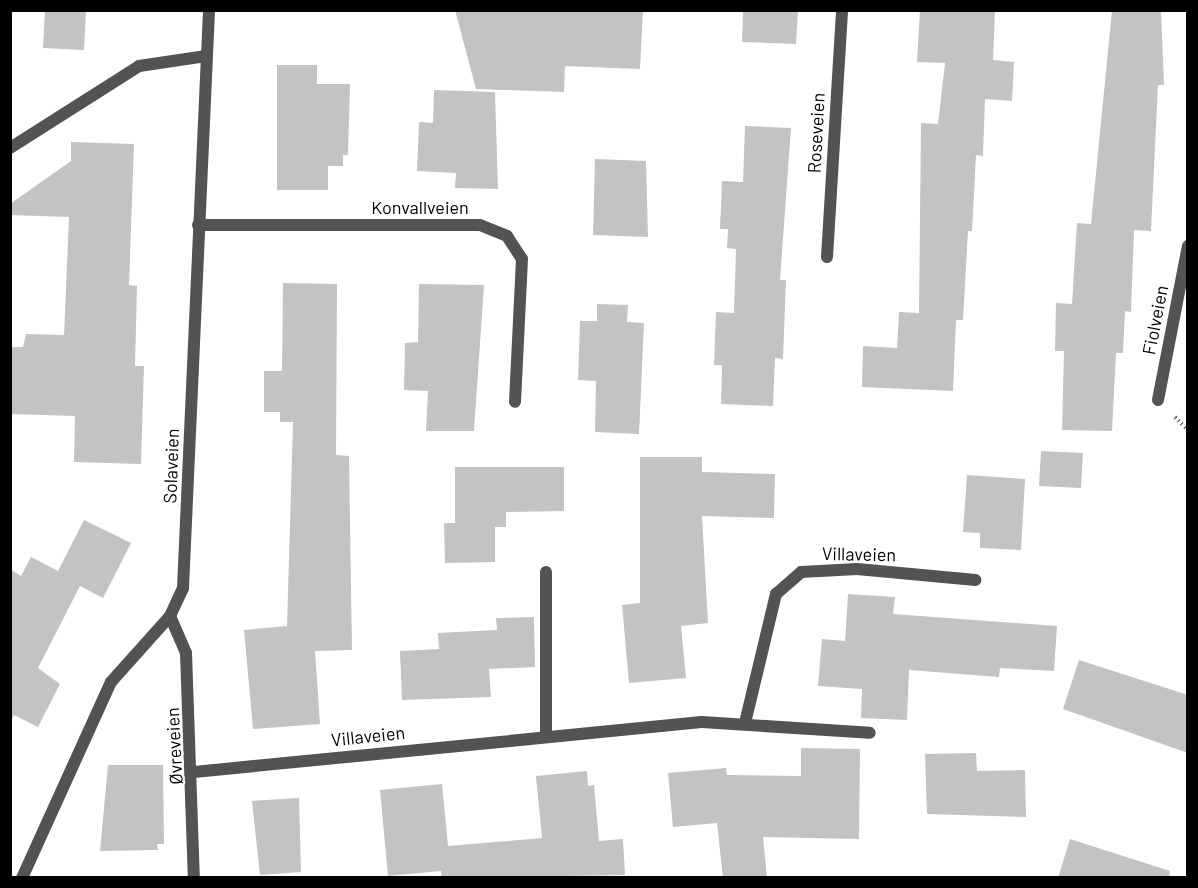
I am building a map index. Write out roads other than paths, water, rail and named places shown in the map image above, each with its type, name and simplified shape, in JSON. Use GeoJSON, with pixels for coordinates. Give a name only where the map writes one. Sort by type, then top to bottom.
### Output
{"type":"FeatureCollection","features":[{"type":"Feature","properties":{"kind":"street","name":"Solaveien"},"geometry":{"type":"LineString","coordinates":[[22,878],[111,682],[170,616],[183,588],[209,10]]}},
{"type":"Feature","properties":{"kind":"street","name":"Roseveien"},"geometry":{"type":"LineString","coordinates":[[827,257],[842,10]]}},
{"type":"Feature","properties":{"kind":"street"},"geometry":{"type":"LineString","coordinates":[[10,148],[139,66],[206,56]]}},
{"type":"Feature","properties":{"kind":"street","name":"Konvallveien"},"geometry":{"type":"LineString","coordinates":[[198,225],[480,225],[507,236],[522,259],[515,402]]}},
{"type":"Feature","properties":{"kind":"street","name":"Fiolveien"},"geometry":{"type":"LineString","coordinates":[[1158,400],[1188,246]]}},
{"type":"Feature","properties":{"kind":"street","name":"Villaveien"},"geometry":{"type":"LineString","coordinates":[[745,723],[776,594],[801,572],[857,569],[975,580]]}},
{"type":"Feature","properties":{"kind":"street"},"geometry":{"type":"LineString","coordinates":[[546,572],[546,736]]}},
{"type":"Feature","properties":{"kind":"street","name":"Øvreveien"},"geometry":{"type":"LineString","coordinates":[[170,616],[186,653],[194,772],[194,878]]}},
{"type":"Feature","properties":{"kind":"street","name":"Villaveien"},"geometry":{"type":"LineString","coordinates":[[194,772],[546,736],[745,723],[870,733]]}}]}
